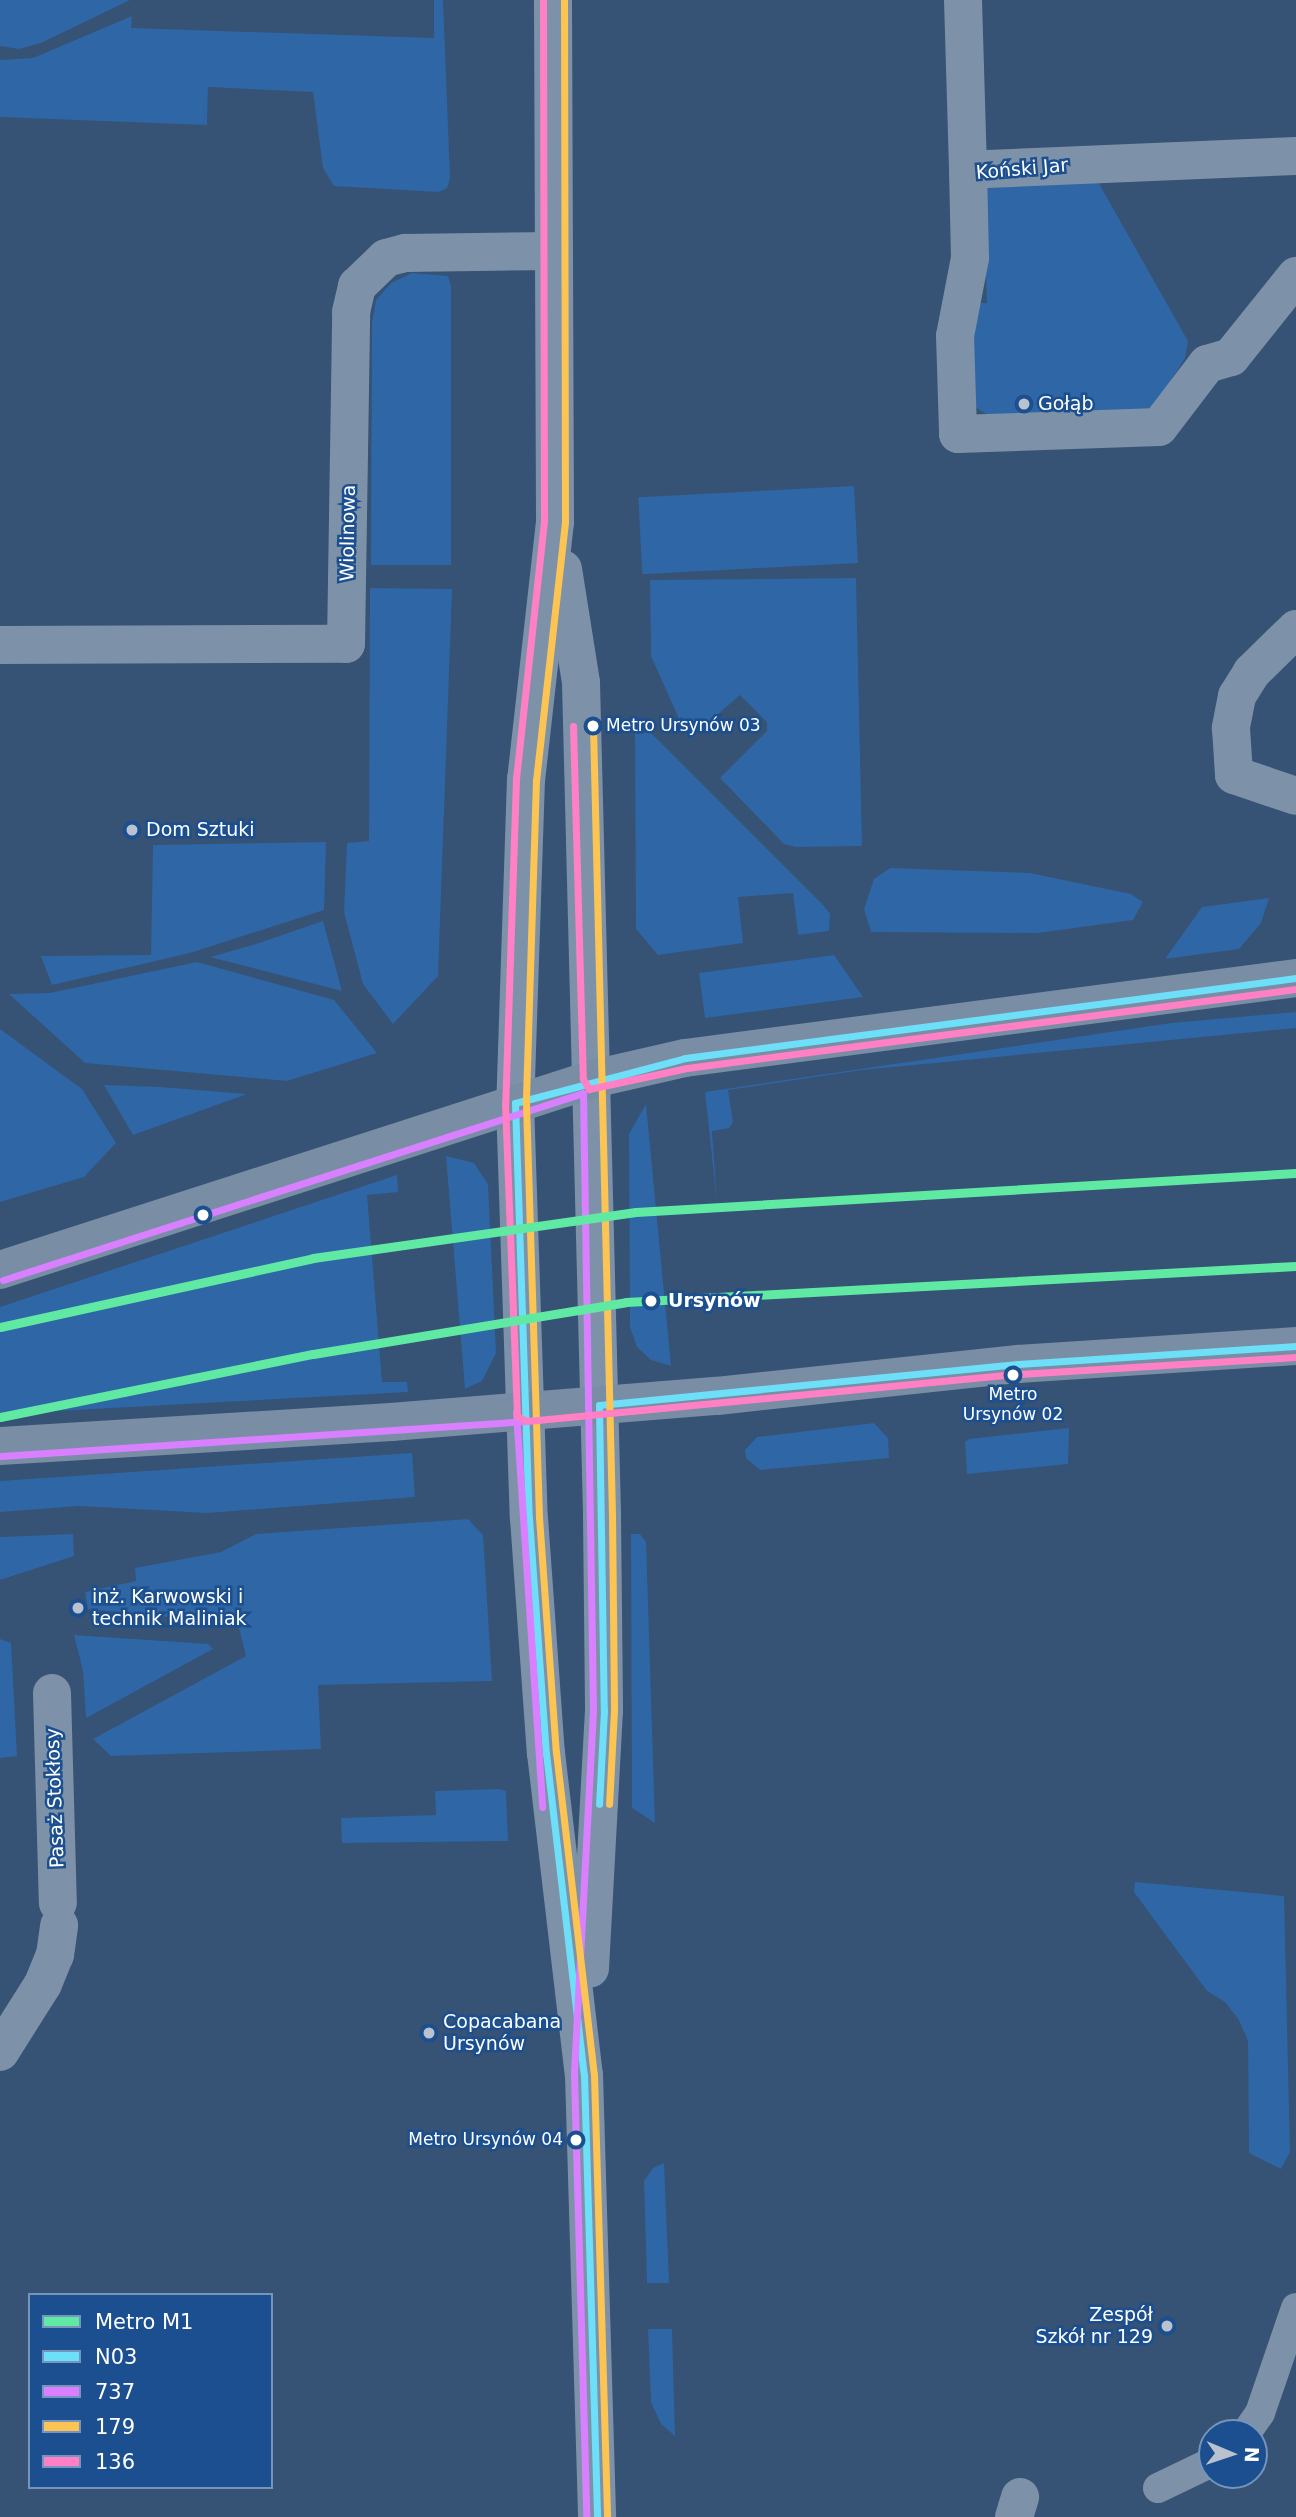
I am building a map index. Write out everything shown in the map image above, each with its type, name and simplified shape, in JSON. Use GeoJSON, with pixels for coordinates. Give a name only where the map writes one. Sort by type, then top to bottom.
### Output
{"type":"FeatureCollection","features":[{"type":"Feature","properties":{"kind":"main road"},"geometry":{"type":"LineString","coordinates":[[0,1270],[515,1103],[593,1079],[685,1058],[1296,978]]}},
{"type":"Feature","properties":{"kind":"main road"},"geometry":{"type":"LineString","coordinates":[[0,1446],[526,1411],[1018,1364],[1296,1346]]}},
{"type":"Feature","properties":{"kind":"street"},"geometry":{"type":"LineString","coordinates":[[553,0],[555,522],[526,779],[515,1103],[526,1411],[546,1754],[584,2074]]}},
{"type":"Feature","properties":{"kind":"street"},"geometry":{"type":"LineString","coordinates":[[963,0],[968,170]]}},
{"type":"Feature","properties":{"kind":"street","name":"Koński Jar"},"geometry":{"type":"LineString","coordinates":[[1296,156],[968,170],[970,258],[955,336],[958,434],[1158,427],[1207,364],[1231,357],[1296,276]]}},
{"type":"Feature","properties":{"kind":"street","name":"Wiolinowa"},"geometry":{"type":"LineString","coordinates":[[0,645],[346,644],[351,312],[357,286],[378,264],[405,253],[554,251]]}},
{"type":"Feature","properties":{"kind":"street"},"geometry":{"type":"LineString","coordinates":[[555,522],[582,683],[593,1079],[604,1710],[584,2074],[597,2517]]}},
{"type":"Feature","properties":{"kind":"street"},"geometry":{"type":"LineString","coordinates":[[1296,629],[1252,672],[1237,696],[1231,728],[1234,775],[1296,796]]}},
{"type":"Feature","properties":{"kind":"street","name":"Pasaż Stokłosy"},"geometry":{"type":"LineString","coordinates":[[0,2052],[43,1984],[55,1955],[59,1914],[52,1693]]}},
{"type":"Feature","properties":{"kind":"street"},"geometry":{"type":"LineString","coordinates":[[1256,2419],[1296,2308]]}},
{"type":"Feature","properties":{"kind":"street"},"geometry":{"type":"LineString","coordinates":[[1158,2488],[1198,2469]]}},
{"type":"Feature","properties":{"kind":"shaded area"},"geometry":{"type":"Polygon","coordinates":[[[0,0],[130,0],[41,43],[19,49],[0,46],[0,0]]]}},
{"type":"Feature","properties":{"kind":"shaded area"},"geometry":{"type":"Polygon","coordinates":[[[434,0],[443,0],[450,178],[447,188],[439,192],[334,186],[323,168],[313,92],[208,87],[207,125],[0,117],[0,60],[33,58],[132,16],[131,28],[434,38],[434,0]]]}},
{"type":"Feature","properties":{"kind":"shaded area"},"geometry":{"type":"Polygon","coordinates":[[[1093,173],[1188,341],[1185,358],[1152,411],[995,420],[971,404],[974,303],[987,303],[982,180],[1093,173]]]}},
{"type":"Feature","properties":{"kind":"shaded area"},"geometry":{"type":"Polygon","coordinates":[[[412,273],[448,276],[451,286],[451,565],[371,565],[372,323],[376,300],[391,283],[412,273]]]}},
{"type":"Feature","properties":{"kind":"shaded area"},"geometry":{"type":"Polygon","coordinates":[[[854,486],[858,563],[642,574],[638,497],[854,486]]]}},
{"type":"Feature","properties":{"kind":"shaded area"},"geometry":{"type":"Polygon","coordinates":[[[856,578],[862,846],[796,847],[784,844],[720,778],[767,731],[767,722],[740,695],[709,722],[680,721],[651,656],[650,580],[856,578]]]}},
{"type":"Feature","properties":{"kind":"shaded area"},"geometry":{"type":"Polygon","coordinates":[[[370,588],[452,589],[438,976],[393,1024],[363,984],[344,912],[347,843],[369,841],[370,588]]]}},
{"type":"Feature","properties":{"kind":"shaded area"},"geometry":{"type":"Polygon","coordinates":[[[635,733],[651,733],[824,906],[830,914],[829,931],[798,935],[793,893],[738,897],[743,943],[658,955],[636,929],[635,733]]]}},
{"type":"Feature","properties":{"kind":"shaded area"},"geometry":{"type":"Polygon","coordinates":[[[326,842],[324,910],[190,953],[52,985],[41,956],[151,955],[153,845],[326,842]]]}},
{"type":"Feature","properties":{"kind":"shaded area"},"geometry":{"type":"Polygon","coordinates":[[[890,868],[1030,873],[1131,894],[1143,902],[1133,920],[1038,933],[871,932],[864,909],[874,879],[890,868]]]}},
{"type":"Feature","properties":{"kind":"shaded area"},"geometry":{"type":"Polygon","coordinates":[[[1269,898],[1261,923],[1239,949],[1165,959],[1202,907],[1269,898]]]}},
{"type":"Feature","properties":{"kind":"shaded area"},"geometry":{"type":"Polygon","coordinates":[[[323,921],[342,991],[210,957],[256,944],[323,921]]]}},
{"type":"Feature","properties":{"kind":"shaded area"},"geometry":{"type":"Polygon","coordinates":[[[834,955],[863,997],[705,1018],[699,973],[834,955]]]}},
{"type":"Feature","properties":{"kind":"shaded area"},"geometry":{"type":"Polygon","coordinates":[[[197,962],[334,1000],[377,1053],[287,1081],[85,1063],[9,994],[50,993],[197,962]]]}},
{"type":"Feature","properties":{"kind":"shaded area"},"geometry":{"type":"Polygon","coordinates":[[[1296,1012],[1296,1028],[862,1070],[728,1090],[733,1122],[729,1128],[712,1131],[717,1202],[705,1092],[1171,1023],[1296,1012]]]}},
{"type":"Feature","properties":{"kind":"shaded area"},"geometry":{"type":"Polygon","coordinates":[[[0,1029],[82,1089],[116,1143],[84,1177],[0,1202],[0,1029]]]}},
{"type":"Feature","properties":{"kind":"shaded area"},"geometry":{"type":"Polygon","coordinates":[[[104,1085],[161,1087],[247,1094],[133,1135],[104,1085]]]}},
{"type":"Feature","properties":{"kind":"shaded area"},"geometry":{"type":"Polygon","coordinates":[[[646,1104],[671,1366],[651,1360],[637,1347],[630,1327],[629,1134],[646,1104]]]}},
{"type":"Feature","properties":{"kind":"shaded area"},"geometry":{"type":"Polygon","coordinates":[[[446,1156],[474,1163],[488,1184],[496,1353],[482,1381],[465,1389],[446,1156]]]}},
{"type":"Feature","properties":{"kind":"shaded area"},"geometry":{"type":"Polygon","coordinates":[[[397,1175],[398,1192],[367,1195],[382,1382],[407,1382],[408,1392],[0,1414],[0,1307],[397,1175]]]}},
{"type":"Feature","properties":{"kind":"shaded area"},"geometry":{"type":"Polygon","coordinates":[[[874,1423],[888,1438],[889,1458],[760,1470],[746,1458],[745,1450],[757,1437],[874,1423]]]}},
{"type":"Feature","properties":{"kind":"shaded area"},"geometry":{"type":"Polygon","coordinates":[[[1069,1428],[1068,1464],[967,1474],[965,1442],[969,1439],[1069,1428]]]}},
{"type":"Feature","properties":{"kind":"shaded area"},"geometry":{"type":"Polygon","coordinates":[[[412,1453],[415,1497],[207,1513],[79,1506],[0,1512],[0,1481],[412,1453]]]}},
{"type":"Feature","properties":{"kind":"shaded area"},"geometry":{"type":"Polygon","coordinates":[[[468,1519],[483,1535],[492,1681],[318,1685],[321,1749],[111,1756],[93,1739],[246,1656],[238,1624],[88,1609],[85,1592],[136,1581],[135,1568],[221,1552],[256,1534],[468,1519]]]}},
{"type":"Feature","properties":{"kind":"shaded area"},"geometry":{"type":"Polygon","coordinates":[[[73,1534],[74,1556],[0,1580],[0,1537],[73,1534]]]}},
{"type":"Feature","properties":{"kind":"shaded area"},"geometry":{"type":"Polygon","coordinates":[[[631,1534],[640,1534],[646,1542],[655,1823],[632,1808],[631,1534]]]}},
{"type":"Feature","properties":{"kind":"shaded area"},"geometry":{"type":"Polygon","coordinates":[[[74,1635],[208,1644],[213,1649],[86,1718],[83,1671],[74,1635]]]}},
{"type":"Feature","properties":{"kind":"shaded area"},"geometry":{"type":"Polygon","coordinates":[[[0,1639],[11,1643],[17,1756],[0,1758],[0,1639]]]}},
{"type":"Feature","properties":{"kind":"shaded area"},"geometry":{"type":"Polygon","coordinates":[[[435,1791],[506,1791],[508,1841],[342,1843],[341,1818],[436,1815],[435,1791]]]}},
{"type":"Feature","properties":{"kind":"shaded area"},"geometry":{"type":"Polygon","coordinates":[[[1135,1882],[1284,1896],[1290,2152],[1281,2169],[1249,2153],[1248,2041],[1239,2020],[1225,2002],[1207,1991],[1134,1892],[1135,1882]]]}},
{"type":"Feature","properties":{"kind":"shaded area"},"geometry":{"type":"Polygon","coordinates":[[[664,2163],[669,2283],[647,2283],[644,2181],[653,2168],[664,2163]]]}},
{"type":"Feature","properties":{"kind":"shaded area"},"geometry":{"type":"Polygon","coordinates":[[[648,2329],[672,2329],[675,2436],[661,2424],[651,2402],[648,2329]]]}},
{"type":"Feature","properties":{"kind":"metro line","name":"M1"},"geometry":{"type":"LineString","coordinates":[[0,1327],[313,1258],[636,1212],[1296,1173]]}},
{"type":"Feature","properties":{"kind":"metro line","name":"M1"},"geometry":{"type":"LineString","coordinates":[[0,1417],[313,1354],[626,1302],[1296,1266]]}},
{"type":"Feature","properties":{"kind":"transit line","name":"136"},"geometry":{"type":"LineString","coordinates":[[543,0],[544,521],[516,779],[505,1103],[517,1416],[527,1421],[1019,1374],[1296,1357]]}},
{"type":"Feature","properties":{"kind":"transit line","name":"179"},"geometry":{"type":"LineString","coordinates":[[564,0],[565,522],[536,780],[526,1103],[539,1517],[556,1752],[594,2075],[607,2517]]}},
{"type":"Feature","properties":{"kind":"transit line","name":"136"},"geometry":{"type":"LineString","coordinates":[[573,726],[583,1079],[589,1089],[687,1068],[1296,989]]}},
{"type":"Feature","properties":{"kind":"transit line","name":"179"},"geometry":{"type":"LineString","coordinates":[[593,726],[612,1515],[614,1710],[609,1804]]}},
{"type":"Feature","properties":{"kind":"transit line","name":"N03"},"geometry":{"type":"LineString","coordinates":[[515,1103],[685,1058],[1296,978]]}},
{"type":"Feature","properties":{"kind":"transit line","name":"737"},"geometry":{"type":"LineString","coordinates":[[3,1280],[583,1093],[593,1710],[574,2075],[586,2517]]}},
{"type":"Feature","properties":{"kind":"transit line","name":"N03"},"geometry":{"type":"LineString","coordinates":[[515,1103],[529,1518],[546,1753],[584,2075],[597,2517]]}},
{"type":"Feature","properties":{"kind":"transit line","name":"N03"},"geometry":{"type":"LineString","coordinates":[[599,1405],[1018,1364],[1296,1346]]}},
{"type":"Feature","properties":{"kind":"transit line","name":"N03"},"geometry":{"type":"LineString","coordinates":[[599,1405],[604,1710],[599,1804]]}},
{"type":"Feature","properties":{"kind":"transit line","name":"737"},"geometry":{"type":"LineString","coordinates":[[516,1412],[542,1807]]}},
{"type":"Feature","properties":{"kind":"transit line","name":"737"},"geometry":{"type":"LineString","coordinates":[[1,1456],[527,1421]]}},
{"type":"Feature","properties":{"kind":"place","name":"Gołąb"},"geometry":{"type":"Point","coordinates":[1024,404]}},
{"type":"Feature","properties":{"kind":"place","name":"Metro Ursynów 03"},"geometry":{"type":"Point","coordinates":[593,726]}},
{"type":"Feature","properties":{"kind":"place","name":"Dom Sztuki"},"geometry":{"type":"Point","coordinates":[132,830]}},
{"type":"Feature","properties":{"kind":"place","name":"Ursynów"},"geometry":{"type":"Point","coordinates":[651,1301]}},
{"type":"Feature","properties":{"kind":"place","name":"Metro Ursynów 02"},"geometry":{"type":"Point","coordinates":[1013,1375]}},
{"type":"Feature","properties":{"kind":"place","name":"inż. Karwowski i technik Maliniak"},"geometry":{"type":"Point","coordinates":[78,1608]}},
{"type":"Feature","properties":{"kind":"place","name":"Copacabana Ursynów"},"geometry":{"type":"Point","coordinates":[429,2033]}},
{"type":"Feature","properties":{"kind":"place","name":"Metro Ursynów 04"},"geometry":{"type":"Point","coordinates":[576,2140]}},
{"type":"Feature","properties":{"kind":"place","name":"Zespół Szkół nr 129"},"geometry":{"type":"Point","coordinates":[1167,2326]}}]}
